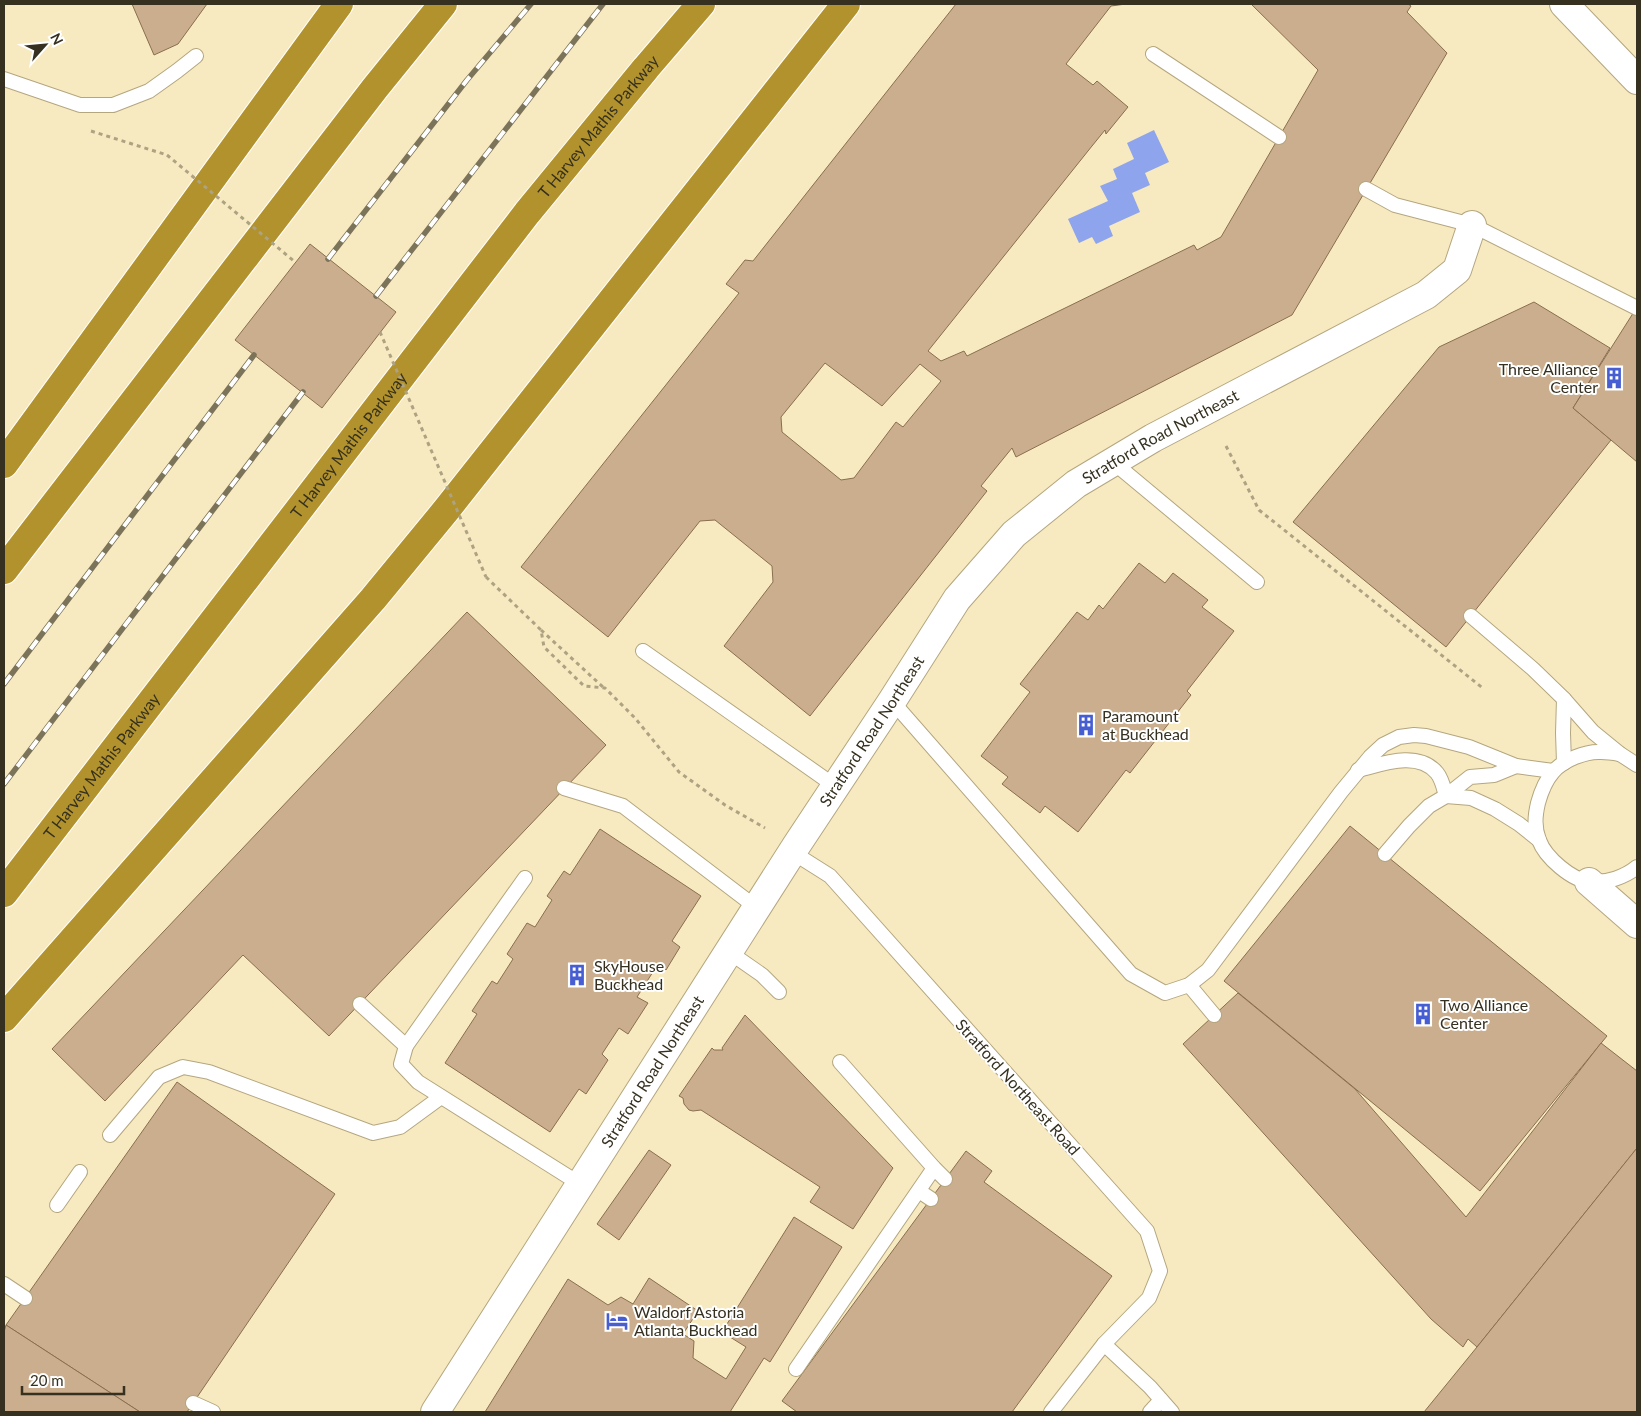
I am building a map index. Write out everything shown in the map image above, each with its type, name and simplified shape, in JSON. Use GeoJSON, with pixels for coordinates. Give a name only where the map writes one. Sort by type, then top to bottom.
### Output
{"type":"FeatureCollection","features":[{"type":"Feature","properties":{"kind":"highway"},"geometry":{"type":"LineString","coordinates":[[4,464],[339,4]]}},
{"type":"Feature","properties":{"kind":"highway"},"geometry":{"type":"LineString","coordinates":[[4,570],[363,104],[443,4]]}},
{"type":"Feature","properties":{"kind":"highway","name":"T Harvey Mathis Parkway"},"geometry":{"type":"LineString","coordinates":[[4,893],[527,213],[701,4]]}},
{"type":"Feature","properties":{"kind":"highway"},"geometry":{"type":"LineString","coordinates":[[4,1018],[373,599],[448,509],[846,4]]}},
{"type":"Feature","properties":{"kind":"street"},"geometry":{"type":"LineString","coordinates":[[1564,4],[1637,80]]}},
{"type":"Feature","properties":{"kind":"street","name":"Stratford Road Northeast"},"geometry":{"type":"LineString","coordinates":[[435,1412],[792,852],[957,599],[1014,534],[1076,484],[1153,438],[1426,295],[1457,270],[1472,225]]}},
{"type":"Feature","properties":{"kind":"street"},"geometry":{"type":"LineString","coordinates":[[1589,882],[1637,924]]}},
{"type":"Feature","properties":{"kind":"lane"},"geometry":{"type":"LineString","coordinates":[[1153,54],[1279,137]]}},
{"type":"Feature","properties":{"kind":"lane"},"geometry":{"type":"LineString","coordinates":[[4,79],[80,105],[113,105],[149,90],[196,56]]}},
{"type":"Feature","properties":{"kind":"lane"},"geometry":{"type":"LineString","coordinates":[[1366,189],[1394,205],[1472,225],[1637,308]]}},
{"type":"Feature","properties":{"kind":"lane"},"geometry":{"type":"LineString","coordinates":[[1113,462],[1256,582]]}},
{"type":"Feature","properties":{"kind":"lane"},"geometry":{"type":"LineString","coordinates":[[1471,616],[1515,652],[1564,699],[1593,732],[1637,765]]}},
{"type":"Feature","properties":{"kind":"lane"},"geometry":{"type":"LineString","coordinates":[[643,651],[836,786]]}},
{"type":"Feature","properties":{"kind":"lane"},"geometry":{"type":"LineString","coordinates":[[1564,699],[1563,734],[1558,767],[1541,792],[1534,819],[1539,840],[1551,859],[1568,873],[1589,882],[1610,880],[1630,873],[1637,867]]}},
{"type":"Feature","properties":{"kind":"lane"},"geometry":{"type":"LineString","coordinates":[[892,701],[1131,974],[1165,993],[1189,985],[1208,970],[1358,770],[1383,744],[1399,737],[1426,736],[1469,747],[1516,766],[1558,767],[1578,756],[1600,751],[1620,754]]}},
{"type":"Feature","properties":{"kind":"lane"},"geometry":{"type":"LineString","coordinates":[[1358,770],[1387,762],[1403,760],[1420,762],[1432,768],[1439,775],[1446,796]]}},
{"type":"Feature","properties":{"kind":"lane"},"geometry":{"type":"LineString","coordinates":[[1385,854],[1408,826],[1429,806],[1446,796],[1470,777],[1494,775],[1516,766]]}},
{"type":"Feature","properties":{"kind":"lane"},"geometry":{"type":"LineString","coordinates":[[564,788],[623,806],[757,908]]}},
{"type":"Feature","properties":{"kind":"lane"},"geometry":{"type":"LineString","coordinates":[[1446,796],[1471,798],[1495,809],[1519,824],[1539,840]]}},
{"type":"Feature","properties":{"kind":"lane","name":"Stratford Northeast Road"},"geometry":{"type":"LineString","coordinates":[[792,852],[830,876],[1147,1232],[1160,1271],[1149,1298],[1104,1344],[1051,1412]]}},
{"type":"Feature","properties":{"kind":"lane"},"geometry":{"type":"LineString","coordinates":[[525,878],[406,1046],[401,1064],[418,1082],[580,1184]]}},
{"type":"Feature","properties":{"kind":"lane"},"geometry":{"type":"LineString","coordinates":[[729,952],[762,975],[778,992]]}},
{"type":"Feature","properties":{"kind":"lane"},"geometry":{"type":"LineString","coordinates":[[1189,985],[1214,1015]]}},
{"type":"Feature","properties":{"kind":"lane"},"geometry":{"type":"LineString","coordinates":[[360,1004],[406,1046]]}},
{"type":"Feature","properties":{"kind":"lane"},"geometry":{"type":"LineString","coordinates":[[840,1062],[945,1179]]}},
{"type":"Feature","properties":{"kind":"lane"},"geometry":{"type":"LineString","coordinates":[[110,1135],[159,1077],[182,1067],[209,1072],[373,1133],[400,1127],[441,1097]]}},
{"type":"Feature","properties":{"kind":"lane"},"geometry":{"type":"LineString","coordinates":[[796,1369],[934,1168]]}},
{"type":"Feature","properties":{"kind":"lane"},"geometry":{"type":"LineString","coordinates":[[57,1205],[80,1172]]}},
{"type":"Feature","properties":{"kind":"lane"},"geometry":{"type":"LineString","coordinates":[[918,1191],[931,1198]]}},
{"type":"Feature","properties":{"kind":"lane"},"geometry":{"type":"LineString","coordinates":[[4,1284],[25,1298]]}},
{"type":"Feature","properties":{"kind":"lane"},"geometry":{"type":"LineString","coordinates":[[1104,1344],[1150,1387],[1172,1412]]}},
{"type":"Feature","properties":{"kind":"lane"},"geometry":{"type":"LineString","coordinates":[[1150,1412],[1161,1400]]}},
{"type":"Feature","properties":{"kind":"lane"},"geometry":{"type":"LineString","coordinates":[[193,1403],[213,1412]]}},
{"type":"Feature","properties":{"kind":"path"},"geometry":{"type":"LineString","coordinates":[[167,155],[295,262]]}},
{"type":"Feature","properties":{"kind":"path"},"geometry":{"type":"LineString","coordinates":[[380,332],[486,577],[635,718],[679,772],[725,805],[766,828]]}},
{"type":"Feature","properties":{"kind":"path"},"geometry":{"type":"LineString","coordinates":[[1226,446],[1259,510],[1484,689]]}},
{"type":"Feature","properties":{"kind":"path"},"geometry":{"type":"LineString","coordinates":[[541,630],[544,647],[584,686],[605,688]]}},
{"type":"Feature","properties":{"kind":"water"},"geometry":{"type":"Polygon","coordinates":[[[1154,130],[1169,162],[1145,173],[1150,185],[1132,193],[1140,212],[1109,226],[1113,236],[1096,244],[1092,237],[1079,243],[1068,219],[1108,201],[1100,186],[1117,179],[1113,169],[1134,159],[1127,143],[1154,130]]]}},
{"type":"Feature","properties":{"kind":"building"},"geometry":{"type":"Polygon","coordinates":[[[132,4],[207,4],[178,44],[154,55],[132,4]]]}},
{"type":"Feature","properties":{"kind":"building"},"geometry":{"type":"Polygon","coordinates":[[[956,4],[1126,4],[1111,6],[1066,64],[1093,85],[1097,81],[1128,107],[1106,134],[1105,130],[928,351],[941,361],[964,351],[967,356],[1194,245],[1197,250],[1221,237],[1318,70],[1251,4],[1408,4],[1411,6],[1407,12],[1447,53],[1292,315],[1016,457],[1012,448],[981,486],[987,491],[810,716],[724,646],[773,582],[772,566],[715,520],[700,521],[608,637],[521,567],[739,293],[726,284],[745,260],[753,261],[956,4]],[[825,363],[781,417],[782,432],[841,480],[854,478],[896,422],[903,427],[941,381],[920,364],[882,406],[825,363]]]}},
{"type":"Feature","properties":{"kind":"building"},"geometry":{"type":"Polygon","coordinates":[[[310,244],[396,312],[322,408],[235,340],[310,244]]]}},
{"type":"Feature","properties":{"kind":"building"},"geometry":{"type":"Polygon","coordinates":[[[1534,302],[1610,348],[1573,408],[1611,440],[1446,647],[1293,522],[1439,347],[1534,302]]]}},
{"type":"Feature","properties":{"kind":"building","name":"Three Alliance Center"},"geometry":{"type":"Polygon","coordinates":[[[1637,307],[1637,462],[1573,408],[1637,307]]]}},
{"type":"Feature","properties":{"kind":"building","name":"Paramount at Buckhead"},"geometry":{"type":"Polygon","coordinates":[[[1139,563],[1165,583],[1173,573],[1208,600],[1202,607],[1234,631],[1187,691],[1191,695],[1130,773],[1126,770],[1078,832],[1045,806],[1040,813],[1002,784],[1008,777],[981,756],[1030,692],[1020,684],[1077,612],[1088,620],[1099,605],[1103,609],[1139,563]]]}},
{"type":"Feature","properties":{"kind":"building"},"geometry":{"type":"Polygon","coordinates":[[[467,612],[606,745],[329,1036],[243,955],[105,1101],[52,1049],[467,612]]]}},
{"type":"Feature","properties":{"kind":"building","name":"Two Alliance Center"},"geometry":{"type":"Polygon","coordinates":[[[1350,826],[1607,1036],[1480,1191],[1224,981],[1350,826]]]}},
{"type":"Feature","properties":{"kind":"building","name":"SkyHouse Buckhead"},"geometry":{"type":"Polygon","coordinates":[[[600,829],[701,896],[672,941],[680,947],[666,970],[658,964],[637,997],[648,1003],[628,1034],[619,1028],[602,1054],[608,1060],[586,1094],[579,1089],[550,1132],[445,1063],[477,1014],[472,1011],[492,981],[497,984],[513,959],[507,954],[527,923],[535,927],[552,900],[547,896],[564,871],[570,875],[600,829]]]}},
{"type":"Feature","properties":{"kind":"building"},"geometry":{"type":"Polygon","coordinates":[[[1238,993],[1355,1089],[1466,1217],[1601,1043],[1637,1071],[1637,1148],[1477,1347],[1468,1339],[1463,1347],[1431,1319],[1183,1044],[1238,993]]]}},
{"type":"Feature","properties":{"kind":"building"},"geometry":{"type":"Polygon","coordinates":[[[745,1015],[893,1168],[853,1229],[810,1202],[820,1187],[701,1110],[689,1110],[684,1104],[683,1098],[679,1096],[712,1048],[714,1050],[723,1050],[722,1048],[745,1015]]]}},
{"type":"Feature","properties":{"kind":"building"},"geometry":{"type":"Polygon","coordinates":[[[177,1082],[335,1194],[187,1412],[140,1412],[6,1325],[177,1082]]]}},
{"type":"Feature","properties":{"kind":"building"},"geometry":{"type":"Polygon","coordinates":[[[1637,1148],[1637,1412],[1424,1412],[1477,1347],[1637,1148]]]}},
{"type":"Feature","properties":{"kind":"building"},"geometry":{"type":"Polygon","coordinates":[[[649,1150],[671,1165],[619,1240],[597,1224],[649,1150]]]}},
{"type":"Feature","properties":{"kind":"building"},"geometry":{"type":"Polygon","coordinates":[[[966,1151],[992,1171],[984,1182],[1112,1276],[1012,1412],[797,1412],[782,1401],[966,1151]]]}},
{"type":"Feature","properties":{"kind":"building","name":"Waldorf Astoria Atlanta Buckhead"},"geometry":{"type":"Polygon","coordinates":[[[794,1217],[842,1247],[770,1362],[764,1358],[730,1412],[485,1412],[568,1279],[608,1305],[621,1297],[633,1304],[649,1278],[698,1311],[683,1334],[694,1341],[693,1358],[726,1379],[746,1347],[722,1332],[794,1217]]]}},
{"type":"Feature","properties":{"kind":"building"},"geometry":{"type":"Polygon","coordinates":[[[6,1325],[140,1412],[4,1412],[4,1332],[6,1325]]]}},
{"type":"Feature","properties":{"kind":"railway"},"geometry":{"type":"LineString","coordinates":[[328,259],[467,80],[531,4]]}},
{"type":"Feature","properties":{"kind":"railway"},"geometry":{"type":"LineString","coordinates":[[376,296],[603,4]]}},
{"type":"Feature","properties":{"kind":"railway"},"geometry":{"type":"LineString","coordinates":[[4,684],[254,355]]}},
{"type":"Feature","properties":{"kind":"railway"},"geometry":{"type":"LineString","coordinates":[[4,784],[303,392]]}},
{"type":"Feature","properties":{"kind":"place","name":"Three Alliance Center"},"geometry":{"type":"Point","coordinates":[1614,378]}},
{"type":"Feature","properties":{"kind":"place","name":"Paramount at Buckhead"},"geometry":{"type":"Point","coordinates":[1086,725]}},
{"type":"Feature","properties":{"kind":"place","name":"SkyHouse Buckhead"},"geometry":{"type":"Point","coordinates":[577,975]}},
{"type":"Feature","properties":{"kind":"place","name":"Two Alliance Center"},"geometry":{"type":"Point","coordinates":[1423,1014]}},
{"type":"Feature","properties":{"kind":"place","name":"Waldorf Astoria Atlanta Buckhead"},"geometry":{"type":"Point","coordinates":[617,1321]}}]}
